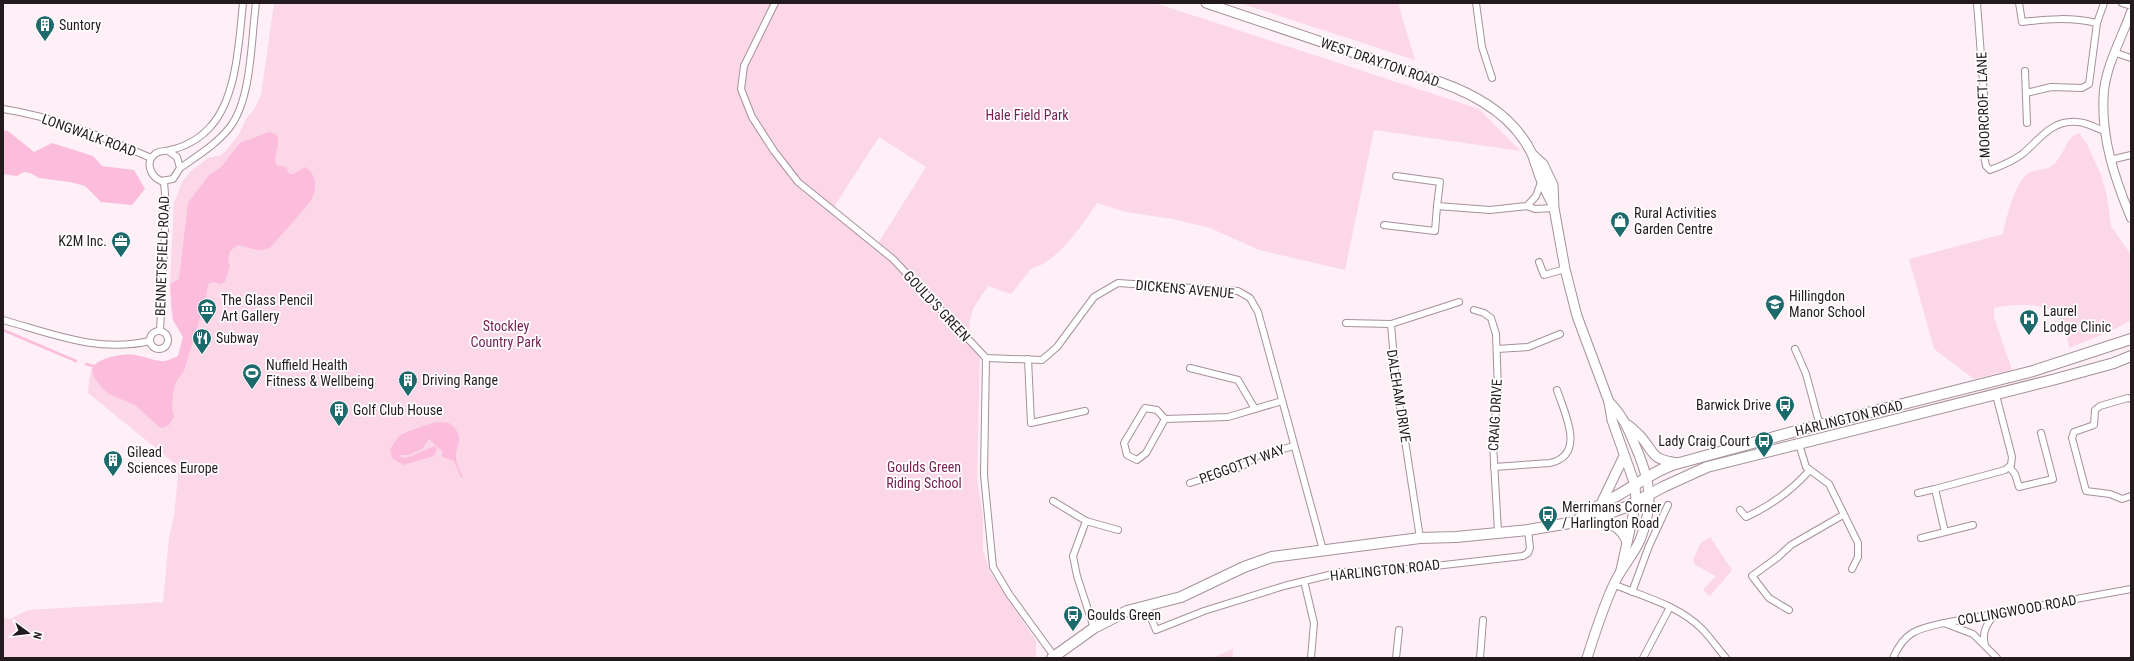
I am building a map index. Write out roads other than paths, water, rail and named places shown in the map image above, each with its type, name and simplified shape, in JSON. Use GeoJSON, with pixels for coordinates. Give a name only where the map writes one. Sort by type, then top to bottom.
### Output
{"type":"FeatureCollection","features":[{"type":"Feature","properties":{"kind":"main road","name":"WEST DRAYTON ROAD"},"geometry":{"type":"LineString","coordinates":[[1206,3],[1467,92],[1486,103],[1510,123],[1533,155],[1554,208]]}},
{"type":"Feature","properties":{"kind":"main road","name":"WEST DRAYTON ROAD"},"geometry":{"type":"LineString","coordinates":[[1533,155],[1539,159],[1548,172],[1552,185],[1554,208],[1565,269],[1577,316],[1609,402],[1612,420],[1635,485],[1636,502],[1621,570]]}},
{"type":"Feature","properties":{"kind":"main road","name":"HARLINGTON ROAD"},"geometry":{"type":"LineString","coordinates":[[1577,520],[1588,510],[1635,485],[1648,476],[1678,463],[2033,371],[2131,339]]}},
{"type":"Feature","properties":{"kind":"main road","name":"HARLINGTON ROAD"},"geometry":{"type":"LineString","coordinates":[[1053,657],[1094,628],[1127,611],[1182,597],[1244,567],[1272,558],[1420,538],[1528,530],[1577,520],[1593,519],[1636,502],[1707,467],[1996,395],[2114,363],[2131,356]]}},
{"type":"Feature","properties":{"kind":"main road","name":"WEST DRAYTON ROAD"},"geometry":{"type":"LineString","coordinates":[[1587,658],[1613,584],[1633,554],[1640,540],[1646,524],[1650,494],[1648,476],[1624,421],[1620,413],[1609,402]]}},
{"type":"Feature","properties":{"kind":"main road","name":"WEST DRAYTON ROAD"},"geometry":{"type":"LineString","coordinates":[[1624,421],[1642,438],[1651,453],[1661,459],[1678,463]]}},
{"type":"Feature","properties":{"kind":"main road"},"geometry":{"type":"LineString","coordinates":[[1601,504],[1624,456]]}},
{"type":"Feature","properties":{"kind":"main road"},"geometry":{"type":"LineString","coordinates":[[1593,519],[1617,527],[1623,532],[1627,542]]}},
{"type":"Feature","properties":{"kind":"street"},"geometry":{"type":"LineString","coordinates":[[152,158],[157,153],[168,151],[189,143],[205,133],[224,108],[234,70],[243,3]]}},
{"type":"Feature","properties":{"kind":"street","name":"BENNETSFIELD ROAD"},"geometry":{"type":"LineString","coordinates":[[152,158],[149,165],[152,175],[158,180],[164,181],[173,179],[180,168],[212,144],[229,128],[236,117],[245,88],[249,69],[256,3]]}},
{"type":"Feature","properties":{"kind":"street","name":"GOULD'S GREEN"},"geometry":{"type":"LineString","coordinates":[[775,3],[744,66],[741,89],[752,117],[774,151],[798,182],[893,259],[986,358]]}},
{"type":"Feature","properties":{"kind":"street"},"geometry":{"type":"LineString","coordinates":[[1476,3],[1482,47],[1492,78]]}},
{"type":"Feature","properties":{"kind":"street","name":"MOORCROFT LANE"},"geometry":{"type":"LineString","coordinates":[[1977,3],[1985,108],[1984,155],[1986,166],[1990,170],[2009,163],[2022,154],[2044,132],[2066,123],[2079,122],[2104,131]]}},
{"type":"Feature","properties":{"kind":"street"},"geometry":{"type":"LineString","coordinates":[[2019,3],[2022,22],[2057,18],[2079,19],[2097,23]]}},
{"type":"Feature","properties":{"kind":"street"},"geometry":{"type":"LineString","coordinates":[[2026,93],[2050,87],[2082,88],[2089,84],[2097,23],[2104,3]]}},
{"type":"Feature","properties":{"kind":"street"},"geometry":{"type":"LineString","coordinates":[[2122,3],[2131,6]]}},
{"type":"Feature","properties":{"kind":"street"},"geometry":{"type":"LineString","coordinates":[[2131,12],[2104,90],[2104,131],[2110,160],[2131,218]]}},
{"type":"Feature","properties":{"kind":"street"},"geometry":{"type":"LineString","coordinates":[[2116,53],[2131,58]]}},
{"type":"Feature","properties":{"kind":"street"},"geometry":{"type":"LineString","coordinates":[[2025,71],[2027,123]]}},
{"type":"Feature","properties":{"kind":"street","name":"LONGWALK ROAD"},"geometry":{"type":"LineString","coordinates":[[3,109],[36,115],[84,130],[152,158]]}},
{"type":"Feature","properties":{"kind":"street"},"geometry":{"type":"LineString","coordinates":[[168,151],[178,157],[180,168]]}},
{"type":"Feature","properties":{"kind":"street"},"geometry":{"type":"LineString","coordinates":[[2110,160],[2131,155]]}},
{"type":"Feature","properties":{"kind":"street"},"geometry":{"type":"LineString","coordinates":[[1384,225],[1435,231],[1440,182],[1396,176]]}},
{"type":"Feature","properties":{"kind":"street"},"geometry":{"type":"LineString","coordinates":[[1527,206],[1539,192],[1542,180]]}},
{"type":"Feature","properties":{"kind":"street","name":"BENNETSFIELD ROAD"},"geometry":{"type":"LineString","coordinates":[[160,331],[166,208],[164,181]]}},
{"type":"Feature","properties":{"kind":"street"},"geometry":{"type":"LineString","coordinates":[[1437,206],[1490,210],[1527,206],[1535,209],[1554,208]]}},
{"type":"Feature","properties":{"kind":"street"},"geometry":{"type":"LineString","coordinates":[[1539,262],[1544,274],[1565,269]]}},
{"type":"Feature","properties":{"kind":"street","name":"DICKENS AVENUE"},"geometry":{"type":"LineString","coordinates":[[986,358],[1042,360],[1057,347],[1094,297],[1118,283],[1238,291],[1250,298],[1258,312],[1323,550]]}},
{"type":"Feature","properties":{"kind":"street"},"geometry":{"type":"LineString","coordinates":[[1346,324],[1391,324],[1459,302]]}},
{"type":"Feature","properties":{"kind":"street","name":"CRAIG DRIVE"},"geometry":{"type":"LineString","coordinates":[[1474,310],[1484,312],[1491,318],[1496,334],[1498,390],[1493,432],[1498,532]]}},
{"type":"Feature","properties":{"kind":"street"},"geometry":{"type":"LineString","coordinates":[[3,320],[84,343],[118,346],[150,341]]}},
{"type":"Feature","properties":{"kind":"street","name":"DALEHAM DRIVE"},"geometry":{"type":"LineString","coordinates":[[1391,324],[1396,382],[1420,538]]}},
{"type":"Feature","properties":{"kind":"street"},"geometry":{"type":"LineString","coordinates":[[160,331],[167,335],[168,341],[166,346],[161,349],[155,348],[150,341],[154,333],[160,331]]}},
{"type":"Feature","properties":{"kind":"street"},"geometry":{"type":"LineString","coordinates":[[1497,349],[1528,347],[1545,342],[1560,334]]}},
{"type":"Feature","properties":{"kind":"street"},"geometry":{"type":"LineString","coordinates":[[1794,349],[1806,374],[1820,426]]}},
{"type":"Feature","properties":{"kind":"street"},"geometry":{"type":"LineString","coordinates":[[986,358],[984,475],[993,566],[1009,594],[1053,657]]}},
{"type":"Feature","properties":{"kind":"street"},"geometry":{"type":"LineString","coordinates":[[1028,359],[1031,423],[1084,411]]}},
{"type":"Feature","properties":{"kind":"street"},"geometry":{"type":"LineString","coordinates":[[1190,368],[1238,380],[1256,409]]}},
{"type":"Feature","properties":{"kind":"street"},"geometry":{"type":"LineString","coordinates":[[1494,467],[1550,463],[1559,460],[1566,455],[1570,446],[1571,436],[1557,390]]}},
{"type":"Feature","properties":{"kind":"street"},"geometry":{"type":"LineString","coordinates":[[1996,395],[2012,457],[2010,468]]}},
{"type":"Feature","properties":{"kind":"street"},"geometry":{"type":"LineString","coordinates":[[2131,399],[2128,398],[2100,406],[2095,410],[2094,425],[2074,432],[2073,442],[2086,491],[2110,494],[2122,499],[2131,496]]}},
{"type":"Feature","properties":{"kind":"street"},"geometry":{"type":"LineString","coordinates":[[1165,418],[1146,453],[1137,460],[1127,455],[1124,443],[1145,408],[1157,410],[1165,418],[1228,417],[1282,401]]}},
{"type":"Feature","properties":{"kind":"street"},"geometry":{"type":"LineString","coordinates":[[2010,468],[2015,474],[2019,487],[2053,479],[2041,433]]}},
{"type":"Feature","properties":{"kind":"street"},"geometry":{"type":"LineString","coordinates":[[1799,444],[1804,463],[1809,471],[1820,476],[1829,484],[1859,547],[1858,557],[1852,569]]}},
{"type":"Feature","properties":{"kind":"street","name":"PEGGOTTY WAY"},"geometry":{"type":"LineString","coordinates":[[1190,483],[1241,467],[1257,456],[1294,446]]}},
{"type":"Feature","properties":{"kind":"street"},"geometry":{"type":"LineString","coordinates":[[1918,493],[2010,468]]}},
{"type":"Feature","properties":{"kind":"street"},"geometry":{"type":"LineString","coordinates":[[1740,510],[1746,517],[1756,512],[1785,494],[1809,471]]}},
{"type":"Feature","properties":{"kind":"street"},"geometry":{"type":"LineString","coordinates":[[1935,489],[1945,532]]}},
{"type":"Feature","properties":{"kind":"street"},"geometry":{"type":"LineString","coordinates":[[1053,501],[1086,521],[1118,530]]}},
{"type":"Feature","properties":{"kind":"street"},"geometry":{"type":"LineString","coordinates":[[1632,592],[1649,546],[1668,505]]}},
{"type":"Feature","properties":{"kind":"street"},"geometry":{"type":"LineString","coordinates":[[1789,610],[1769,598],[1752,576],[1778,558],[1790,545],[1843,515]]}},
{"type":"Feature","properties":{"kind":"street"},"geometry":{"type":"LineString","coordinates":[[1086,521],[1073,556],[1094,628]]}},
{"type":"Feature","properties":{"kind":"street"},"geometry":{"type":"LineString","coordinates":[[1921,538],[1973,525]]}},
{"type":"Feature","properties":{"kind":"street","name":"HARLINGTON ROAD"},"geometry":{"type":"LineString","coordinates":[[1146,606],[1156,630],[1204,611],[1304,581],[1341,572],[1391,571],[1523,556],[1528,553],[1530,548],[1528,530]]}},
{"type":"Feature","properties":{"kind":"street"},"geometry":{"type":"LineString","coordinates":[[1304,581],[1314,623],[1311,658]]}},
{"type":"Feature","properties":{"kind":"street"},"geometry":{"type":"LineString","coordinates":[[1613,584],[1670,607],[1702,629],[1726,658]]}},
{"type":"Feature","properties":{"kind":"street","name":"COLLINGWOOD ROAD"},"geometry":{"type":"LineString","coordinates":[[1944,623],[1996,612],[2131,589]]}},
{"type":"Feature","properties":{"kind":"street"},"geometry":{"type":"LineString","coordinates":[[1643,658],[1670,607]]}},
{"type":"Feature","properties":{"kind":"street"},"geometry":{"type":"LineString","coordinates":[[1985,647],[1983,640],[1988,622],[1996,612]]}},
{"type":"Feature","properties":{"kind":"street"},"geometry":{"type":"LineString","coordinates":[[1480,658],[1483,620]]}},
{"type":"Feature","properties":{"kind":"street"},"geometry":{"type":"LineString","coordinates":[[1893,658],[1903,641],[1910,633],[1919,628],[1944,623]]}},
{"type":"Feature","properties":{"kind":"street","name":"COLLINGWOOD ROAD"},"geometry":{"type":"LineString","coordinates":[[1944,623],[1973,634],[1997,658]]}},
{"type":"Feature","properties":{"kind":"street"},"geometry":{"type":"LineString","coordinates":[[1396,658],[1399,630]]}},
{"type":"Feature","properties":{"kind":"waterway"},"geometry":{"type":"LineString","coordinates":[[3,330],[76,361]]}},
{"type":"Feature","properties":{"kind":"waterway"},"geometry":{"type":"LineString","coordinates":[[86,364],[93,366]]}},
{"type":"Feature","properties":{"kind":"place","name":"Suntory"},"geometry":{"type":"Point","coordinates":[45,42]}},
{"type":"Feature","properties":{"kind":"place","name":"Rural Activities Garden Centre"},"geometry":{"type":"Point","coordinates":[1620,238]}},
{"type":"Feature","properties":{"kind":"place","name":"K2M Inc."},"geometry":{"type":"Point","coordinates":[121,258]}},
{"type":"Feature","properties":{"kind":"place","name":"Hillingdon Manor School"},"geometry":{"type":"Point","coordinates":[1775,321]}},
{"type":"Feature","properties":{"kind":"place","name":"The Glass Pencil Art Gallery"},"geometry":{"type":"Point","coordinates":[207,325]}},
{"type":"Feature","properties":{"kind":"place","name":"Laurel Lodge Clinic"},"geometry":{"type":"Point","coordinates":[2029,336]}},
{"type":"Feature","properties":{"kind":"place","name":"Subway"},"geometry":{"type":"Point","coordinates":[202,355]}},
{"type":"Feature","properties":{"kind":"place","name":"Nuffield Health Fitness & Wellbeing"},"geometry":{"type":"Point","coordinates":[252,390]}},
{"type":"Feature","properties":{"kind":"place","name":"Driving Range"},"geometry":{"type":"Point","coordinates":[408,397]}},
{"type":"Feature","properties":{"kind":"place","name":"Barwick Drive"},"geometry":{"type":"Point","coordinates":[1785,422]}},
{"type":"Feature","properties":{"kind":"place","name":"Golf Club House"},"geometry":{"type":"Point","coordinates":[339,427]}},
{"type":"Feature","properties":{"kind":"place","name":"Lady Craig Court"},"geometry":{"type":"Point","coordinates":[1764,458]}},
{"type":"Feature","properties":{"kind":"place","name":"Gilead Sciences Europe"},"geometry":{"type":"Point","coordinates":[113,477]}},
{"type":"Feature","properties":{"kind":"place","name":"Merrimans Corner / Harlington Road"},"geometry":{"type":"Point","coordinates":[1548,532]}},
{"type":"Feature","properties":{"kind":"place","name":"Goulds Green"},"geometry":{"type":"Point","coordinates":[1073,632]}},
{"type":"Feature","properties":{"kind":"park label","name":"Hale Field Park"},"geometry":{"type":"Point","coordinates":[1027,115]}},
{"type":"Feature","properties":{"kind":"park label","name":"Stockley Country Park"},"geometry":{"type":"Point","coordinates":[506,334]}},
{"type":"Feature","properties":{"kind":"park label","name":"Goulds Green Riding School"},"geometry":{"type":"Point","coordinates":[924,476]}}]}
